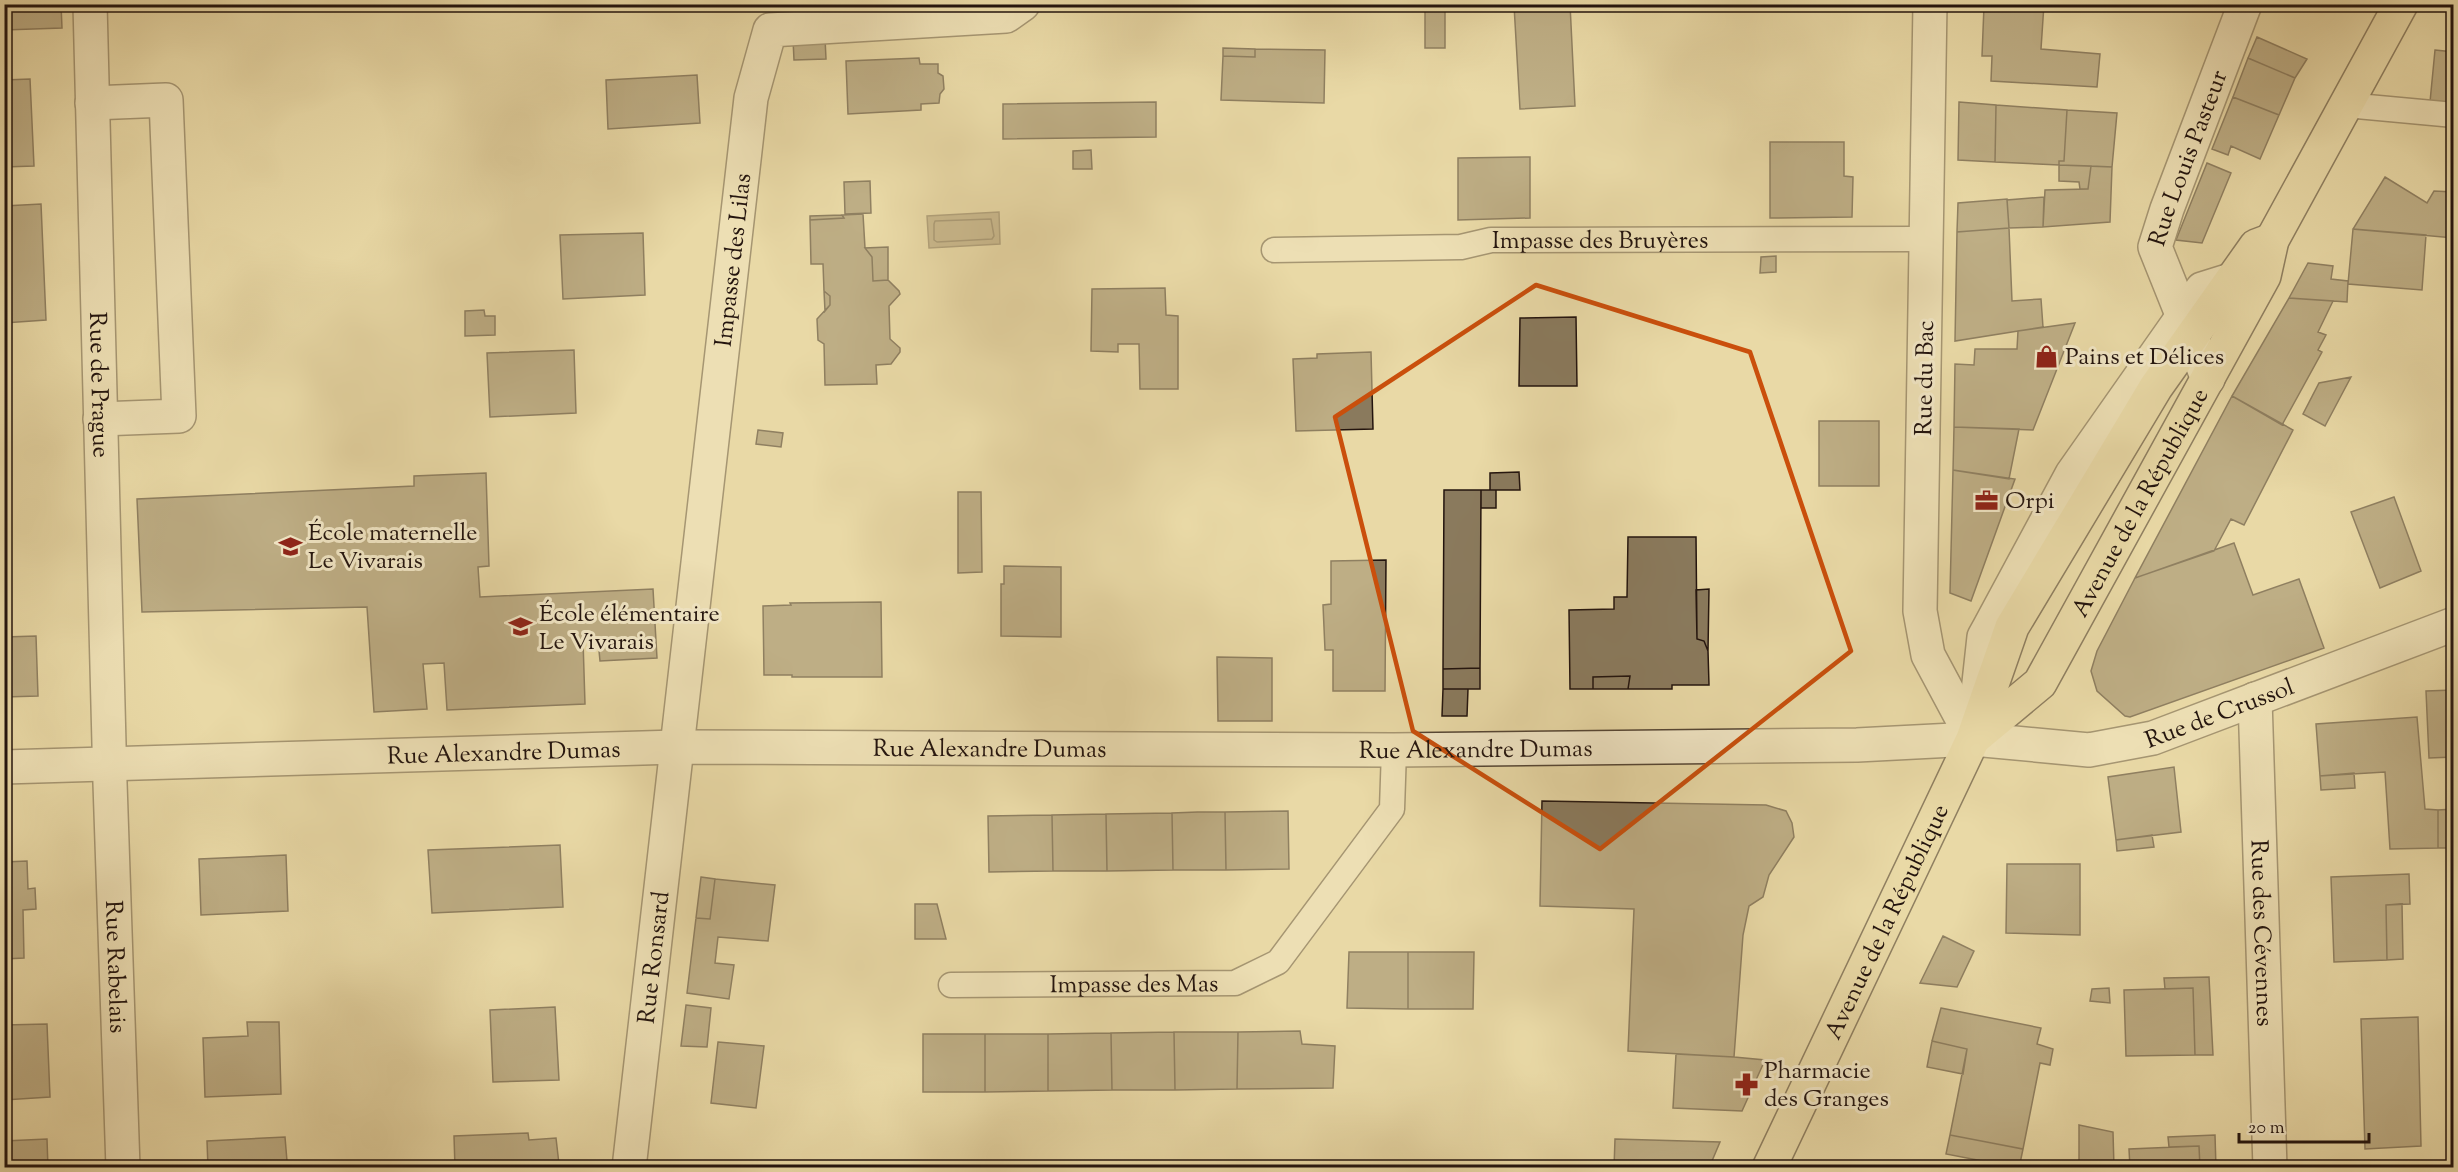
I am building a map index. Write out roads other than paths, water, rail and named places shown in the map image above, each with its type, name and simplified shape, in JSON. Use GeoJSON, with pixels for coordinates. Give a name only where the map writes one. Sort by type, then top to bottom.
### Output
{"type":"FeatureCollection","features":[{"type":"Feature","properties":{"kind":"main road","name":"Avenue de la République"},"geometry":{"type":"LineString","coordinates":[[1973,739],[2040,683],[2264,276],[2272,240],[2401,4]]}},
{"type":"Feature","properties":{"kind":"main road","name":"Avenue de la République"},"geometry":{"type":"LineString","coordinates":[[1769,1167],[1973,739],[2012,627],[2156,387],[2187,327],[2234,279],[2256,246],[2272,240]]}},
{"type":"Feature","properties":{"kind":"street","name":"Rue de Prague"},"geometry":{"type":"LineString","coordinates":[[90,4],[110,765]]}},
{"type":"Feature","properties":{"kind":"street","name":"Impasse des Lilas"},"geometry":{"type":"LineString","coordinates":[[676,747],[751,98],[770,30],[1006,16],[1023,4]]}},
{"type":"Feature","properties":{"kind":"street","name":"Rue du Bac"},"geometry":{"type":"LineString","coordinates":[[1930,4],[1920,611],[1928,655],[1973,739]]}},
{"type":"Feature","properties":{"kind":"street","name":"Rue Louis Pasteur"},"geometry":{"type":"LineString","coordinates":[[2208,379],[2155,247],[2167,209],[2245,4]]}},
{"type":"Feature","properties":{"kind":"street"},"geometry":{"type":"LineString","coordinates":[[92,103],[166,100],[179,416],[100,419]]}},
{"type":"Feature","properties":{"kind":"street","name":"Rue de Crussol"},"geometry":{"type":"LineString","coordinates":[[1973,739],[2089,750],[2153,738],[2454,624]]}},
{"type":"Feature","properties":{"kind":"street","name":"Rue des Cévennes"},"geometry":{"type":"LineString","coordinates":[[2255,699],[2270,1167]]}},
{"type":"Feature","properties":{"kind":"street","name":"Rue Alexandre Dumas"},"geometry":{"type":"LineString","coordinates":[[4,767],[676,747],[1394,750],[1857,745],[1973,739]]}},
{"type":"Feature","properties":{"kind":"street","name":"Rue Ronsard"},"geometry":{"type":"LineString","coordinates":[[630,1167],[676,747]]}},
{"type":"Feature","properties":{"kind":"street","name":"Rue Rabelais"},"geometry":{"type":"LineString","coordinates":[[110,765],[123,1167]]}},
{"type":"Feature","properties":{"kind":"lane"},"geometry":{"type":"LineString","coordinates":[[2346,105],[2454,115]]}},
{"type":"Feature","properties":{"kind":"lane","name":"Impasse des Bruyères"},"geometry":{"type":"LineString","coordinates":[[1274,250],[1461,247],[1491,240],[1926,239]]}},
{"type":"Feature","properties":{"kind":"lane","name":"Impasse des Mas"},"geometry":{"type":"LineString","coordinates":[[951,985],[1234,983],[1278,962],[1392,809],[1394,750]]}},
{"type":"Feature","properties":{"kind":"water"},"geometry":{"type":"Polygon","coordinates":[[[999,212],[1000,244],[929,248],[927,216],[999,212]]]}},
{"type":"Feature","properties":{"kind":"place","name":"Pains et Délices"},"geometry":{"type":"Point","coordinates":[2047,356]}},
{"type":"Feature","properties":{"kind":"place","name":"Orpi"},"geometry":{"type":"Point","coordinates":[1987,500]}},
{"type":"Feature","properties":{"kind":"place","name":"École maternelle Le Vivarais"},"geometry":{"type":"Point","coordinates":[290,546]}},
{"type":"Feature","properties":{"kind":"place","name":"École élémentaire Le Vivarais"},"geometry":{"type":"Point","coordinates":[521,627]}},
{"type":"Feature","properties":{"kind":"place","name":"Pharmacie des Granges"},"geometry":{"type":"Point","coordinates":[1746,1084]}}]}
